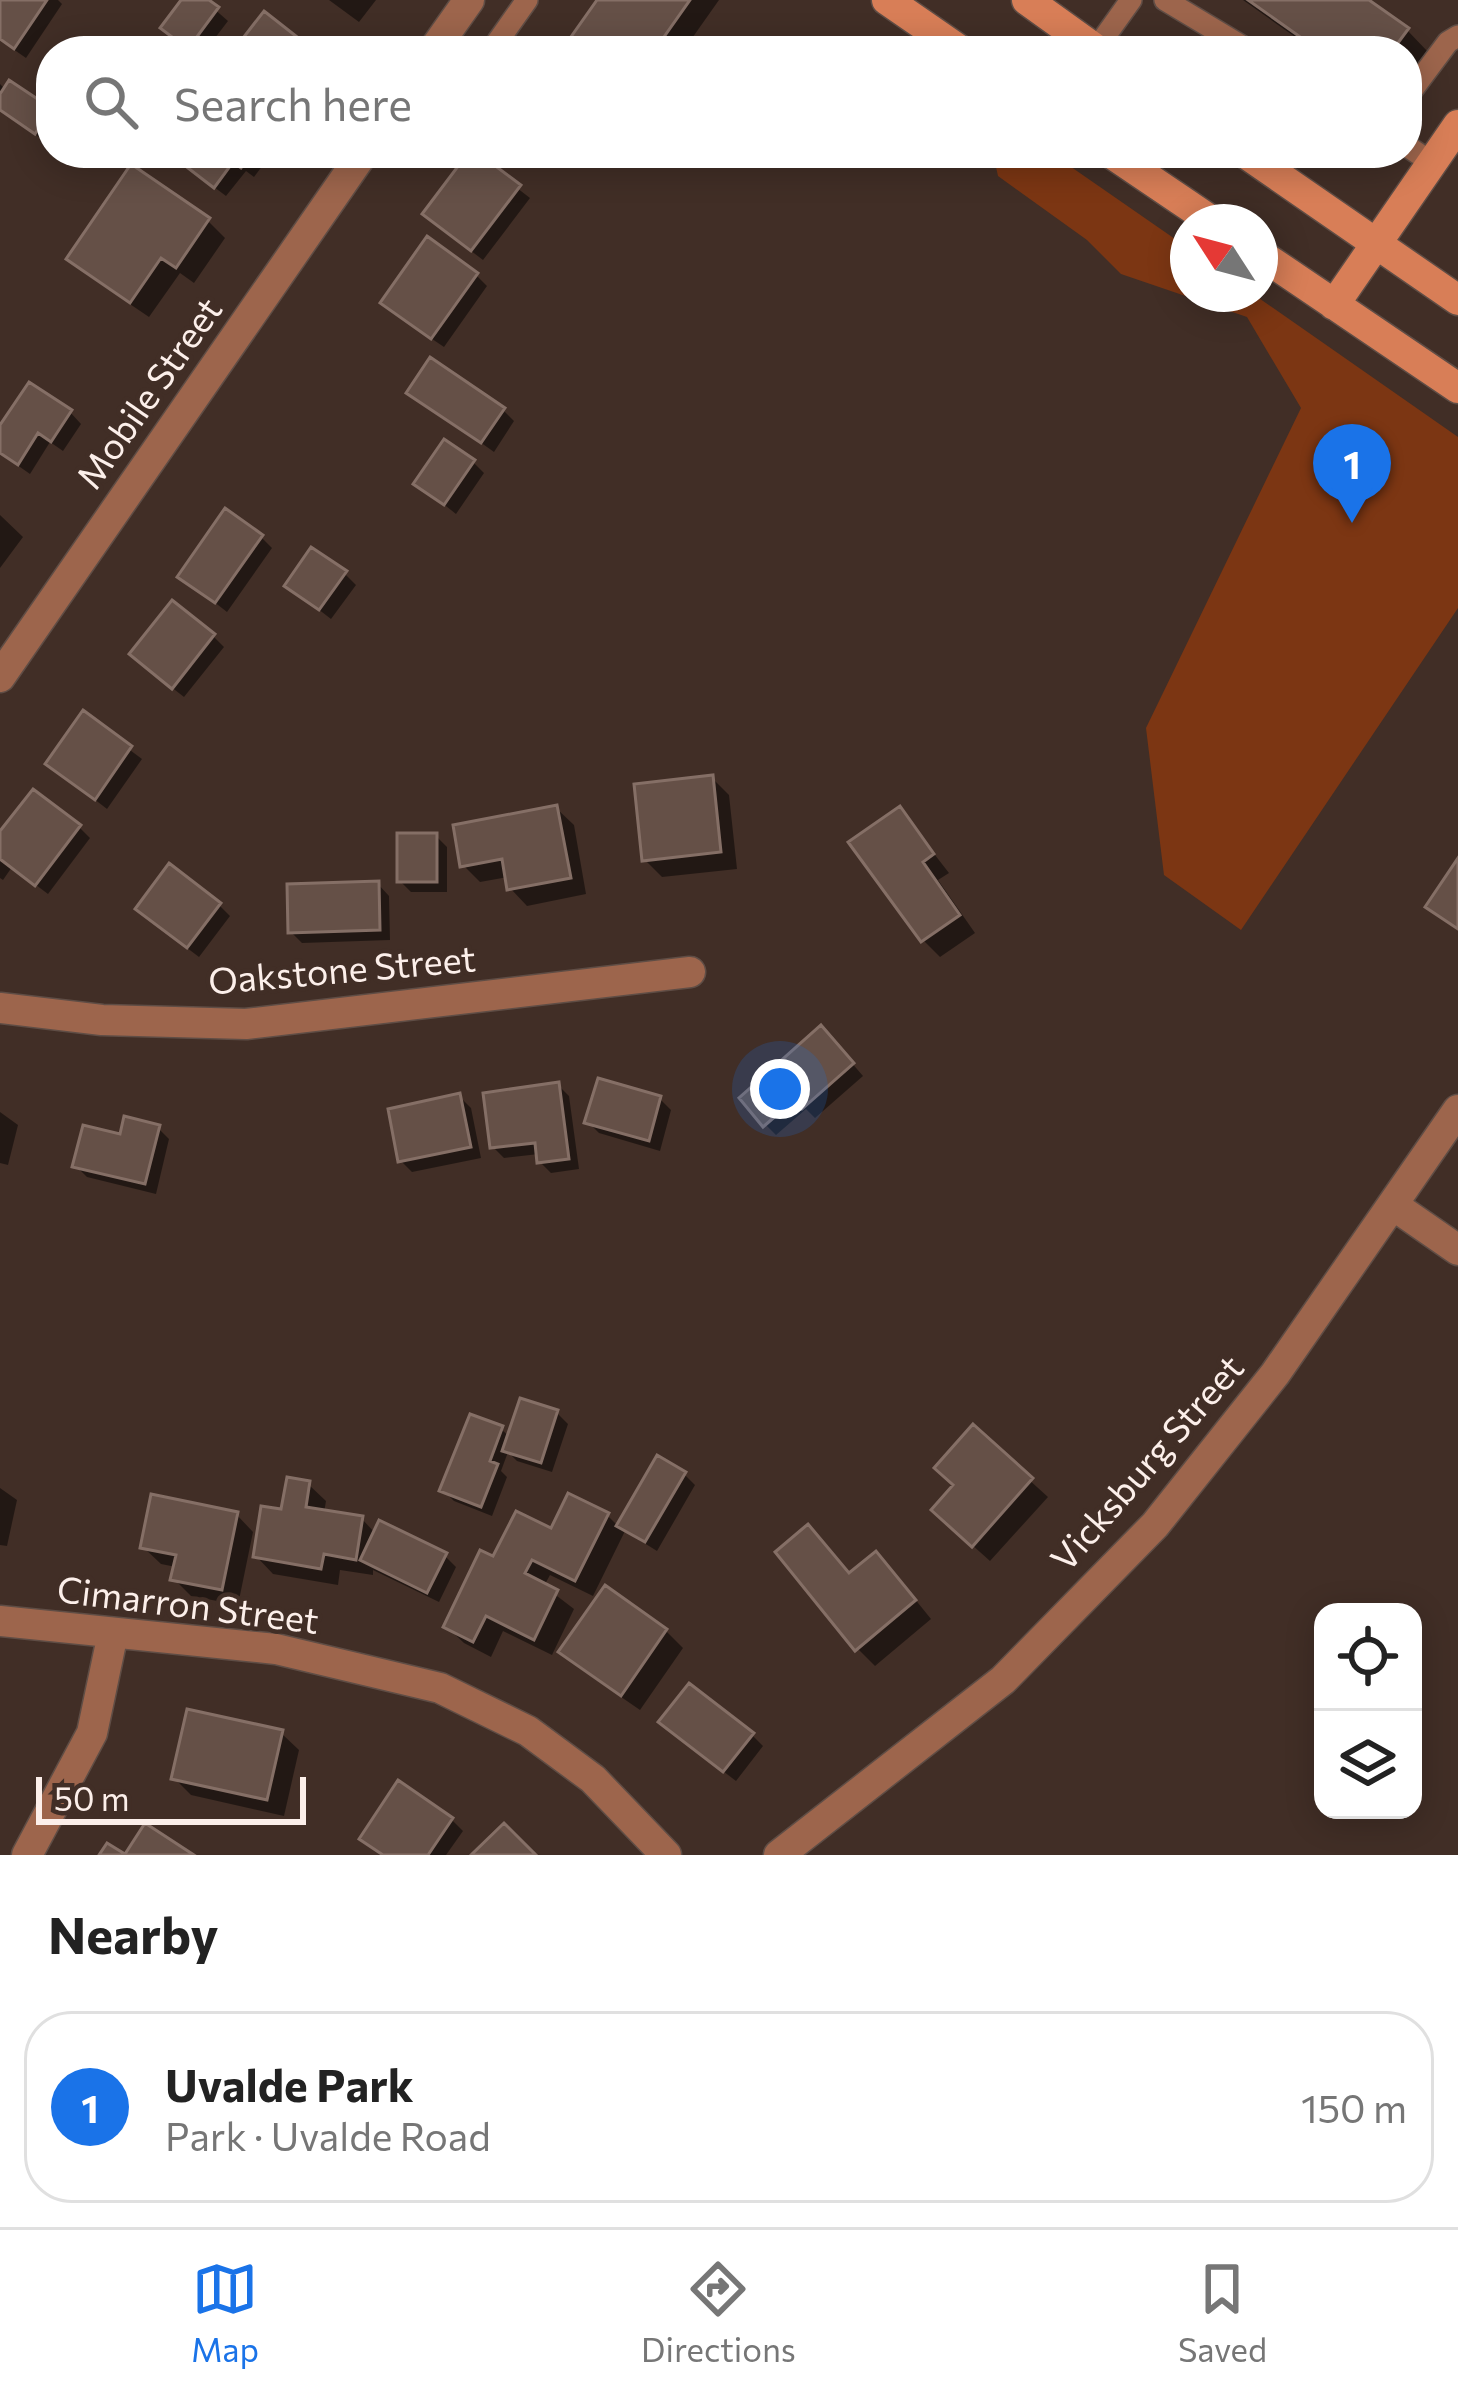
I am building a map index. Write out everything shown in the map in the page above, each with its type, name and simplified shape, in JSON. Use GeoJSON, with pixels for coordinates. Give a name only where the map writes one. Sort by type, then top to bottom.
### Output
{"type":"FeatureCollection","features":[{"type":"Feature","properties":{"kind":"main road"},"geometry":{"type":"LineString","coordinates":[[887,0],[939,36]]}},
{"type":"Feature","properties":{"kind":"main road"},"geometry":{"type":"LineString","coordinates":[[1027,0],[1077,36]]}},
{"type":"Feature","properties":{"kind":"main road"},"geometry":{"type":"LineString","coordinates":[[1422,153],[1458,125]]}},
{"type":"Feature","properties":{"kind":"main road"},"geometry":{"type":"LineString","coordinates":[[1133,168],[1186,204]]}},
{"type":"Feature","properties":{"kind":"main road"},"geometry":{"type":"LineString","coordinates":[[1267,168],[1458,300]]}},
{"type":"Feature","properties":{"kind":"main road"},"geometry":{"type":"LineString","coordinates":[[1334,304],[1376,244],[1413,168]]}},
{"type":"Feature","properties":{"kind":"main road"},"geometry":{"type":"LineString","coordinates":[[1278,266],[1458,388]]}},
{"type":"Feature","properties":{"kind":"street"},"geometry":{"type":"LineString","coordinates":[[444,36],[469,0]]}},
{"type":"Feature","properties":{"kind":"street","name":"Mobile Street"},"geometry":{"type":"LineString","coordinates":[[0,677],[353,168]]}},
{"type":"Feature","properties":{"kind":"street","name":"Oakstone Street"},"geometry":{"type":"LineString","coordinates":[[0,1008],[102,1020],[245,1024],[690,972]]}},
{"type":"Feature","properties":{"kind":"street","name":"Vicksburg Street"},"geometry":{"type":"LineString","coordinates":[[779,1855],[1003,1680],[1155,1526],[1275,1374],[1458,1110]]}},
{"type":"Feature","properties":{"kind":"street"},"geometry":{"type":"LineString","coordinates":[[1393,1205],[1458,1250]]}},
{"type":"Feature","properties":{"kind":"street","name":"Cimarron Street"},"geometry":{"type":"LineString","coordinates":[[0,1621],[275,1649],[440,1688],[528,1731],[577,1767],[666,1855]]}},
{"type":"Feature","properties":{"kind":"street"},"geometry":{"type":"LineString","coordinates":[[27,1855],[92,1733],[113,1633]]}},
{"type":"Feature","properties":{"kind":"lane"},"geometry":{"type":"LineString","coordinates":[[502,36],[527,0]]}},
{"type":"Feature","properties":{"kind":"lane"},"geometry":{"type":"LineString","coordinates":[[1106,36],[1130,0]]}},
{"type":"Feature","properties":{"kind":"lane"},"geometry":{"type":"LineString","coordinates":[[1165,0],[1211,36]]}},
{"type":"Feature","properties":{"kind":"lane"},"geometry":{"type":"LineString","coordinates":[[1422,77],[1458,35]]}},
{"type":"Feature","properties":{"kind":"shaded area"},"geometry":{"type":"Polygon","coordinates":[[[996,168],[1073,168],[1170,236],[1170,291],[1121,274],[1087,240],[998,176],[996,168]]]}},
{"type":"Feature","properties":{"kind":"shaded area"},"geometry":{"type":"Polygon","coordinates":[[[1278,311],[1458,437],[1458,608],[1241,930],[1164,875],[1146,728],[1301,408],[1247,317],[1232,312],[1278,311]]]}},
{"type":"Feature","properties":{"kind":"building"},"geometry":{"type":"Polygon","coordinates":[[[0,0],[47,0],[14,49],[0,39],[0,0]]]}},
{"type":"Feature","properties":{"kind":"building"},"geometry":{"type":"Polygon","coordinates":[[[181,0],[209,0],[219,7],[198,36],[171,36],[160,28],[181,0]]]}},
{"type":"Feature","properties":{"kind":"building"},"geometry":{"type":"Polygon","coordinates":[[[597,0],[690,0],[665,36],[572,36],[597,0]]]}},
{"type":"Feature","properties":{"kind":"building"},"geometry":{"type":"Polygon","coordinates":[[[1248,0],[1369,0],[1409,28],[1403,36],[1299,36],[1248,0]]]}},
{"type":"Feature","properties":{"kind":"building"},"geometry":{"type":"Polygon","coordinates":[[[264,11],[296,36],[245,36],[264,11]]]}},
{"type":"Feature","properties":{"kind":"building"},"geometry":{"type":"Polygon","coordinates":[[[9,80],[36,98],[35,134],[0,110],[0,94],[9,80]]]}},
{"type":"Feature","properties":{"kind":"building"},"geometry":{"type":"Polygon","coordinates":[[[128,168],[137,168],[210,218],[176,268],[161,258],[130,303],[66,259],[128,168]]]}},
{"type":"Feature","properties":{"kind":"building"},"geometry":{"type":"Polygon","coordinates":[[[188,168],[229,168],[214,188],[188,168]]]}},
{"type":"Feature","properties":{"kind":"building"},"geometry":{"type":"Polygon","coordinates":[[[457,168],[498,168],[521,185],[471,251],[422,214],[457,168]]]}},
{"type":"Feature","properties":{"kind":"building"},"geometry":{"type":"Polygon","coordinates":[[[427,236],[478,273],[431,339],[380,303],[427,236]]]}},
{"type":"Feature","properties":{"kind":"building"},"geometry":{"type":"Polygon","coordinates":[[[430,357],[505,408],[481,443],[406,393],[430,357]]]}},
{"type":"Feature","properties":{"kind":"building"},"geometry":{"type":"Polygon","coordinates":[[[29,382],[72,410],[51,442],[38,433],[18,465],[0,453],[0,425],[29,382]]]}},
{"type":"Feature","properties":{"kind":"building"},"geometry":{"type":"Polygon","coordinates":[[[444,439],[475,460],[444,505],[413,484],[444,439]]]}},
{"type":"Feature","properties":{"kind":"building"},"geometry":{"type":"Polygon","coordinates":[[[225,508],[263,535],[215,603],[177,577],[225,508]]]}},
{"type":"Feature","properties":{"kind":"building"},"geometry":{"type":"Polygon","coordinates":[[[311,547],[347,571],[319,610],[284,586],[311,547]]]}},
{"type":"Feature","properties":{"kind":"building"},"geometry":{"type":"Polygon","coordinates":[[[172,600],[215,634],[172,689],[129,654],[172,600]]]}},
{"type":"Feature","properties":{"kind":"building"},"geometry":{"type":"Polygon","coordinates":[[[83,710],[132,746],[95,800],[45,764],[83,710]]]}},
{"type":"Feature","properties":{"kind":"building"},"geometry":{"type":"Polygon","coordinates":[[[713,775],[721,852],[642,861],[634,784],[713,775]]]}},
{"type":"Feature","properties":{"kind":"building"},"geometry":{"type":"Polygon","coordinates":[[[33,789],[81,825],[35,886],[0,859],[0,831],[33,789]]]}},
{"type":"Feature","properties":{"kind":"building"},"geometry":{"type":"Polygon","coordinates":[[[557,805],[571,878],[507,890],[502,859],[460,867],[453,825],[557,805]]]}},
{"type":"Feature","properties":{"kind":"building"},"geometry":{"type":"Polygon","coordinates":[[[900,806],[934,854],[923,862],[960,915],[921,942],[848,842],[900,806]]]}},
{"type":"Feature","properties":{"kind":"building"},"geometry":{"type":"Polygon","coordinates":[[[397,833],[437,833],[437,882],[397,882],[397,833]]]}},
{"type":"Feature","properties":{"kind":"building"},"geometry":{"type":"Polygon","coordinates":[[[1458,858],[1458,929],[1425,907],[1458,858]]]}},
{"type":"Feature","properties":{"kind":"building"},"geometry":{"type":"Polygon","coordinates":[[[169,863],[221,903],[187,948],[135,909],[169,863]]]}},
{"type":"Feature","properties":{"kind":"building"},"geometry":{"type":"Polygon","coordinates":[[[379,881],[380,930],[288,933],[287,884],[379,881]]]}},
{"type":"Feature","properties":{"kind":"building"},"geometry":{"type":"Polygon","coordinates":[[[821,1025],[854,1063],[802,1109],[794,1100],[763,1127],[739,1098],[821,1025]]]}},
{"type":"Feature","properties":{"kind":"building"},"geometry":{"type":"Polygon","coordinates":[[[598,1078],[661,1096],[649,1141],[584,1123],[598,1078]]]}},
{"type":"Feature","properties":{"kind":"building"},"geometry":{"type":"Polygon","coordinates":[[[559,1082],[569,1159],[537,1163],[535,1143],[490,1148],[483,1093],[559,1082]]]}},
{"type":"Feature","properties":{"kind":"building"},"geometry":{"type":"Polygon","coordinates":[[[460,1093],[471,1147],[398,1162],[388,1109],[460,1093]]]}},
{"type":"Feature","properties":{"kind":"building"},"geometry":{"type":"Polygon","coordinates":[[[124,1116],[160,1125],[145,1184],[72,1167],[83,1125],[120,1134],[124,1116]]]}},
{"type":"Feature","properties":{"kind":"building"},"geometry":{"type":"Polygon","coordinates":[[[520,1398],[558,1410],[541,1463],[502,1451],[520,1398]]]}},
{"type":"Feature","properties":{"kind":"building"},"geometry":{"type":"Polygon","coordinates":[[[470,1414],[503,1426],[490,1461],[498,1464],[481,1507],[439,1491],[470,1414]]]}},
{"type":"Feature","properties":{"kind":"building"},"geometry":{"type":"Polygon","coordinates":[[[973,1424],[1033,1478],[972,1547],[931,1510],[953,1485],[934,1468],[973,1424]]]}},
{"type":"Feature","properties":{"kind":"building"},"geometry":{"type":"Polygon","coordinates":[[[657,1455],[686,1472],[645,1542],[616,1526],[657,1455]]]}},
{"type":"Feature","properties":{"kind":"building"},"geometry":{"type":"Polygon","coordinates":[[[287,1477],[310,1481],[306,1507],[363,1516],[356,1560],[324,1554],[321,1569],[253,1557],[261,1506],[281,1509],[287,1477]]]}},
{"type":"Feature","properties":{"kind":"building"},"geometry":{"type":"Polygon","coordinates":[[[568,1493],[609,1513],[575,1581],[532,1560],[525,1573],[558,1590],[534,1640],[486,1616],[473,1642],[443,1627],[480,1550],[493,1556],[516,1511],[551,1528],[568,1493]]]}},
{"type":"Feature","properties":{"kind":"building"},"geometry":{"type":"Polygon","coordinates":[[[151,1494],[238,1512],[222,1590],[170,1580],[176,1555],[140,1548],[151,1494]]]}},
{"type":"Feature","properties":{"kind":"building"},"geometry":{"type":"Polygon","coordinates":[[[379,1520],[447,1553],[427,1593],[360,1560],[379,1520]]]}},
{"type":"Feature","properties":{"kind":"building"},"geometry":{"type":"Polygon","coordinates":[[[808,1524],[849,1573],[876,1551],[916,1600],[855,1651],[775,1552],[808,1524]]]}},
{"type":"Feature","properties":{"kind":"building"},"geometry":{"type":"Polygon","coordinates":[[[605,1585],[667,1629],[621,1696],[558,1652],[605,1585]]]}},
{"type":"Feature","properties":{"kind":"building"},"geometry":{"type":"Polygon","coordinates":[[[689,1683],[754,1733],[723,1772],[658,1722],[689,1683]]]}},
{"type":"Feature","properties":{"kind":"building"},"geometry":{"type":"Polygon","coordinates":[[[187,1709],[283,1730],[267,1800],[171,1779],[187,1709]]]}},
{"type":"Feature","properties":{"kind":"building"},"geometry":{"type":"Polygon","coordinates":[[[398,1780],[453,1818],[428,1855],[383,1855],[359,1839],[398,1780]]]}},
{"type":"Feature","properties":{"kind":"building"},"geometry":{"type":"Polygon","coordinates":[[[145,1823],[194,1855],[99,1855],[107,1843],[125,1854],[145,1823]]]}},
{"type":"Feature","properties":{"kind":"building"},"geometry":{"type":"Polygon","coordinates":[[[504,1823],[536,1855],[471,1855],[504,1823]]]}},
{"type":"Feature","properties":{"kind":"place","name":"Uvalde Park"},"geometry":{"type":"Point","coordinates":[1352,523]}}]}
